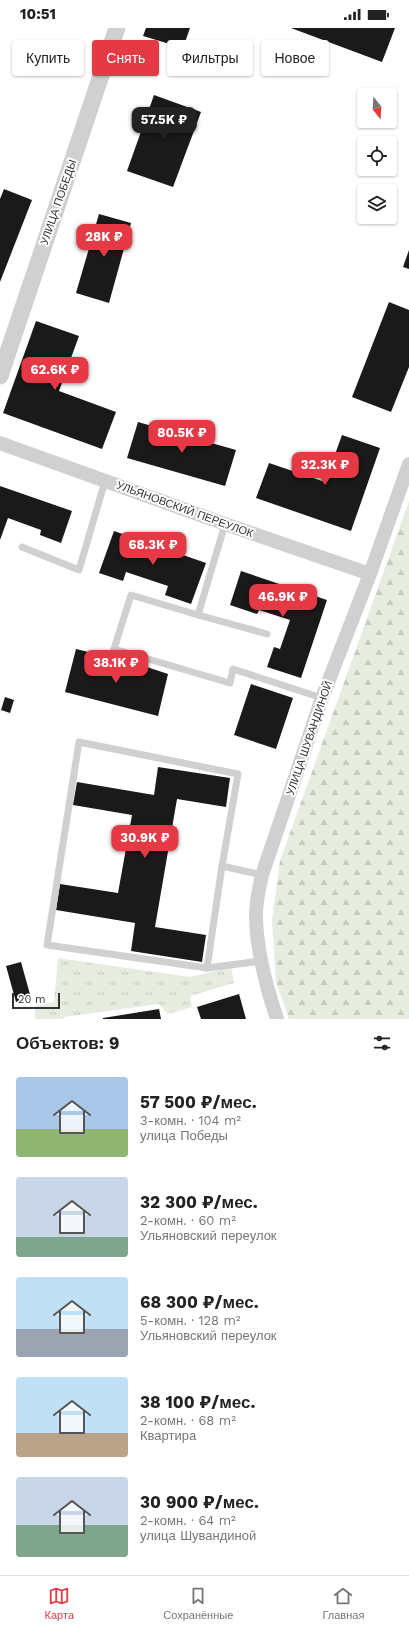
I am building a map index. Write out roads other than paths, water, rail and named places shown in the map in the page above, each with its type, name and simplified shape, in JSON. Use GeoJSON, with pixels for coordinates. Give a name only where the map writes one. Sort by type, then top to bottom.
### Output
{"type":"FeatureCollection","features":[{"type":"Feature","properties":{"kind":"street","name":"УЛИЦА ПОБЕДЫ"},"geometry":{"type":"LineString","coordinates":[[0,376],[117,28]]}},
{"type":"Feature","properties":{"kind":"street","name":"УЛЬЯНОВСКИЙ ПЕРЕУЛОК"},"geometry":{"type":"LineString","coordinates":[[0,443],[370,574]]}},
{"type":"Feature","properties":{"kind":"street","name":"УЛИЦА ШУВАНДИНОЙ"},"geometry":{"type":"LineString","coordinates":[[277,1019],[261,961],[256,916],[262,875],[322,698],[370,574],[409,464]]}},
{"type":"Feature","properties":{"kind":"lane"},"geometry":{"type":"LineString","coordinates":[[22,547],[79,570],[105,481]]}},
{"type":"Feature","properties":{"kind":"lane"},"geometry":{"type":"LineString","coordinates":[[198,615],[226,524]]}},
{"type":"Feature","properties":{"kind":"lane"},"geometry":{"type":"LineString","coordinates":[[267,634],[131,595],[114,649],[230,683],[233,669],[322,698]]}},
{"type":"Feature","properties":{"kind":"lane"},"geometry":{"type":"LineString","coordinates":[[207,968],[222,866],[238,774],[79,742],[47,945],[207,968],[261,961]]}},
{"type":"Feature","properties":{"kind":"lane"},"geometry":{"type":"LineString","coordinates":[[222,866],[262,875]]}}]}
